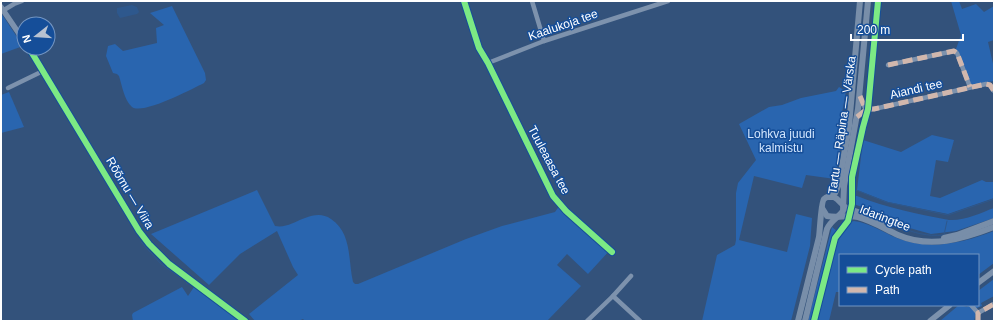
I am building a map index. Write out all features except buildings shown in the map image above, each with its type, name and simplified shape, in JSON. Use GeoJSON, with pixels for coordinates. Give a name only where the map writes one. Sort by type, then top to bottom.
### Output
{"type":"FeatureCollection","features":[{"type":"Feature","properties":{"kind":"main road","name":"Tartu — Räpina — Värska"},"geometry":{"type":"LineString","coordinates":[[828,197],[835,193],[838,189],[849,126],[860,1]]}},
{"type":"Feature","properties":{"kind":"main road","name":"Tartu — Räpina — Värska"},"geometry":{"type":"LineString","coordinates":[[843,205],[844,186],[860,96],[868,1]]}},
{"type":"Feature","properties":{"kind":"main road"},"geometry":{"type":"LineString","coordinates":[[805,321],[828,229],[833,219],[838,216],[843,211],[841,201],[834,197],[828,197],[822,201],[821,207],[828,216],[838,216]]}},
{"type":"Feature","properties":{"kind":"main road","name":"Idaringtee"},"geometry":{"type":"LineString","coordinates":[[843,205],[851,210],[870,216],[901,233],[926,239],[938,239],[957,235],[994,222]]}},
{"type":"Feature","properties":{"kind":"main road","name":"Tartu — Räpina — Värska"},"geometry":{"type":"LineString","coordinates":[[798,321],[819,237],[821,207]]}},
{"type":"Feature","properties":{"kind":"main road","name":"Idaringtee"},"geometry":{"type":"LineString","coordinates":[[838,216],[859,218],[878,225],[899,236],[923,242],[945,242],[961,239],[994,227]]}},
{"type":"Feature","properties":{"kind":"street"},"geometry":{"type":"LineString","coordinates":[[16,29],[2,8],[22,1]]}},
{"type":"Feature","properties":{"kind":"street","name":"Tuuleaasa tee"},"geometry":{"type":"LineString","coordinates":[[464,1],[479,48],[488,62],[553,196],[566,211],[612,252]]}},
{"type":"Feature","properties":{"kind":"street"},"geometry":{"type":"LineString","coordinates":[[532,1],[544,41]]}},
{"type":"Feature","properties":{"kind":"street","name":"Kaalukoja tee"},"geometry":{"type":"LineString","coordinates":[[488,62],[544,41],[668,1]]}},
{"type":"Feature","properties":{"kind":"street"},"geometry":{"type":"LineString","coordinates":[[888,65],[954,51],[957,53],[970,87]]}},
{"type":"Feature","properties":{"kind":"street","name":"Rõõmu — Viira"},"geometry":{"type":"LineString","coordinates":[[34,56],[139,231],[149,244],[169,264],[245,321]]}},
{"type":"Feature","properties":{"kind":"street"},"geometry":{"type":"LineString","coordinates":[[8,88],[43,71]]}},
{"type":"Feature","properties":{"kind":"street","name":"Aiandi tee"},"geometry":{"type":"LineString","coordinates":[[867,109],[874,109],[986,84],[990,85],[994,91]]}},
{"type":"Feature","properties":{"kind":"street"},"geometry":{"type":"LineString","coordinates":[[857,117],[867,109],[862,104],[860,96]]}},
{"type":"Feature","properties":{"kind":"street"},"geometry":{"type":"LineString","coordinates":[[979,282],[994,271]]}},
{"type":"Feature","properties":{"kind":"street"},"geometry":{"type":"LineString","coordinates":[[587,321],[614,296],[631,276]]}},
{"type":"Feature","properties":{"kind":"street"},"geometry":{"type":"LineString","coordinates":[[614,296],[640,321]]}},
{"type":"Feature","properties":{"kind":"street"},"geometry":{"type":"LineString","coordinates":[[978,313],[994,304]]}},
{"type":"Feature","properties":{"kind":"street"},"geometry":{"type":"LineString","coordinates":[[930,321],[949,306]]}},
{"type":"Feature","properties":{"kind":"street"},"geometry":{"type":"LineString","coordinates":[[972,306],[978,313],[978,321]]}},
{"type":"Feature","properties":{"kind":"green space"},"geometry":{"type":"Polygon","coordinates":[[[951,1],[959,1],[962,9],[976,4],[984,12],[994,6],[994,40],[988,42],[994,68],[994,81],[971,85],[956,49],[961,35],[951,1]]]}},
{"type":"Feature","properties":{"kind":"green space"},"geometry":{"type":"Polygon","coordinates":[[[172,6],[205,73],[206,80],[204,83],[156,105],[138,109],[132,107],[125,96],[119,76],[113,73],[106,56],[108,46],[115,44],[123,51],[157,43],[156,28],[164,25],[150,13],[172,6]]]}},
{"type":"Feature","properties":{"kind":"green space"},"geometry":{"type":"Polygon","coordinates":[[[1,13],[16,36],[16,49],[1,54],[1,13]]]}},
{"type":"Feature","properties":{"kind":"green space","name":"Lohkva juudi kalmistu"},"geometry":{"type":"Polygon","coordinates":[[[839,87],[846,91],[840,124],[844,125],[835,179],[806,175],[802,188],[754,176],[739,240],[787,252],[796,214],[812,218],[810,246],[791,321],[702,321],[717,255],[735,245],[736,193],[738,183],[756,160],[739,124],[769,107],[782,105],[801,98],[836,91],[839,87]]]}},
{"type":"Feature","properties":{"kind":"green space"},"geometry":{"type":"Polygon","coordinates":[[[9,92],[24,127],[1,133],[1,95],[9,92]]]}},
{"type":"Feature","properties":{"kind":"green space"},"geometry":{"type":"Polygon","coordinates":[[[932,135],[954,140],[948,162],[936,160],[930,196],[940,198],[982,180],[986,182],[994,182],[994,198],[948,214],[888,202],[857,190],[863,140],[901,152],[932,135]]]}},
{"type":"Feature","properties":{"kind":"green space"},"geometry":{"type":"Polygon","coordinates":[[[257,190],[275,226],[286,225],[318,215],[328,217],[338,225],[346,239],[353,282],[355,284],[502,226],[555,212],[560,205],[610,250],[588,274],[567,254],[557,265],[581,286],[547,321],[305,321],[303,319],[298,321],[255,321],[249,314],[298,275],[277,231],[240,254],[209,285],[151,234],[257,190]]]}},
{"type":"Feature","properties":{"kind":"green space"},"geometry":{"type":"Polygon","coordinates":[[[855,196],[903,210],[949,220],[967,218],[994,208],[994,218],[956,231],[931,234],[899,225],[872,210],[853,204],[855,196]]]}},
{"type":"Feature","properties":{"kind":"green space"},"geometry":{"type":"Polygon","coordinates":[[[850,222],[860,222],[909,242],[934,245],[958,242],[994,231],[994,263],[979,274],[979,254],[839,254],[839,292],[836,292],[829,321],[815,321],[836,242],[840,234],[850,222]]]}},
{"type":"Feature","properties":{"kind":"green space"},"geometry":{"type":"Polygon","coordinates":[[[832,227],[838,232],[834,240],[813,321],[808,321],[832,227]]]}},
{"type":"Feature","properties":{"kind":"green space"},"geometry":{"type":"Polygon","coordinates":[[[994,279],[994,296],[981,303],[982,306],[977,308],[974,321],[940,321],[958,306],[979,306],[979,290],[994,279]]]}},
{"type":"Feature","properties":{"kind":"green space"},"geometry":{"type":"Polygon","coordinates":[[[182,287],[188,296],[194,287],[240,321],[133,321],[133,313],[182,287]]]}},
{"type":"Feature","properties":{"kind":"shaded area"},"geometry":{"type":"Polygon","coordinates":[[[132,5],[137,7],[139,12],[137,14],[120,18],[117,13],[117,8],[132,5]]]}},
{"type":"Feature","properties":{"kind":"waterway"},"geometry":{"type":"LineString","coordinates":[[856,190],[886,202],[948,215],[994,199]]}},
{"type":"Feature","properties":{"kind":"waterway"},"geometry":{"type":"LineString","coordinates":[[863,207],[892,223],[921,234],[944,235],[947,221]]}},
{"type":"Feature","properties":{"kind":"waterway"},"geometry":{"type":"LineString","coordinates":[[141,242],[161,264],[187,282],[187,284]]}},
{"type":"Feature","properties":{"kind":"waterway"},"geometry":{"type":"LineString","coordinates":[[194,287],[215,302]]}},
{"type":"Feature","properties":{"kind":"waterway"},"geometry":{"type":"LineString","coordinates":[[235,317],[240,321]]}},
{"type":"Feature","properties":{"kind":"marked path"},"geometry":{"type":"LineString","coordinates":[[888,65],[954,51],[957,53],[970,87]]}},
{"type":"Feature","properties":{"kind":"marked path"},"geometry":{"type":"LineString","coordinates":[[857,117],[867,109],[874,109],[986,84],[990,85],[994,91]]}},
{"type":"Feature","properties":{"kind":"marked path"},"geometry":{"type":"LineString","coordinates":[[860,96],[865,108],[867,109]]}},
{"type":"Feature","properties":{"kind":"marked path"},"geometry":{"type":"LineString","coordinates":[[978,321],[978,313],[994,304]]}},
{"type":"Feature","properties":{"kind":"cycle path"},"geometry":{"type":"LineString","coordinates":[[464,1],[479,48],[488,63],[553,196],[566,211],[612,252]]}},
{"type":"Feature","properties":{"kind":"cycle path"},"geometry":{"type":"LineString","coordinates":[[814,321],[835,238],[848,221],[852,204],[852,177],[868,109],[878,1]]}},
{"type":"Feature","properties":{"kind":"cycle path"},"geometry":{"type":"LineString","coordinates":[[34,56],[139,231],[149,244],[169,264],[245,321]]}}]}
